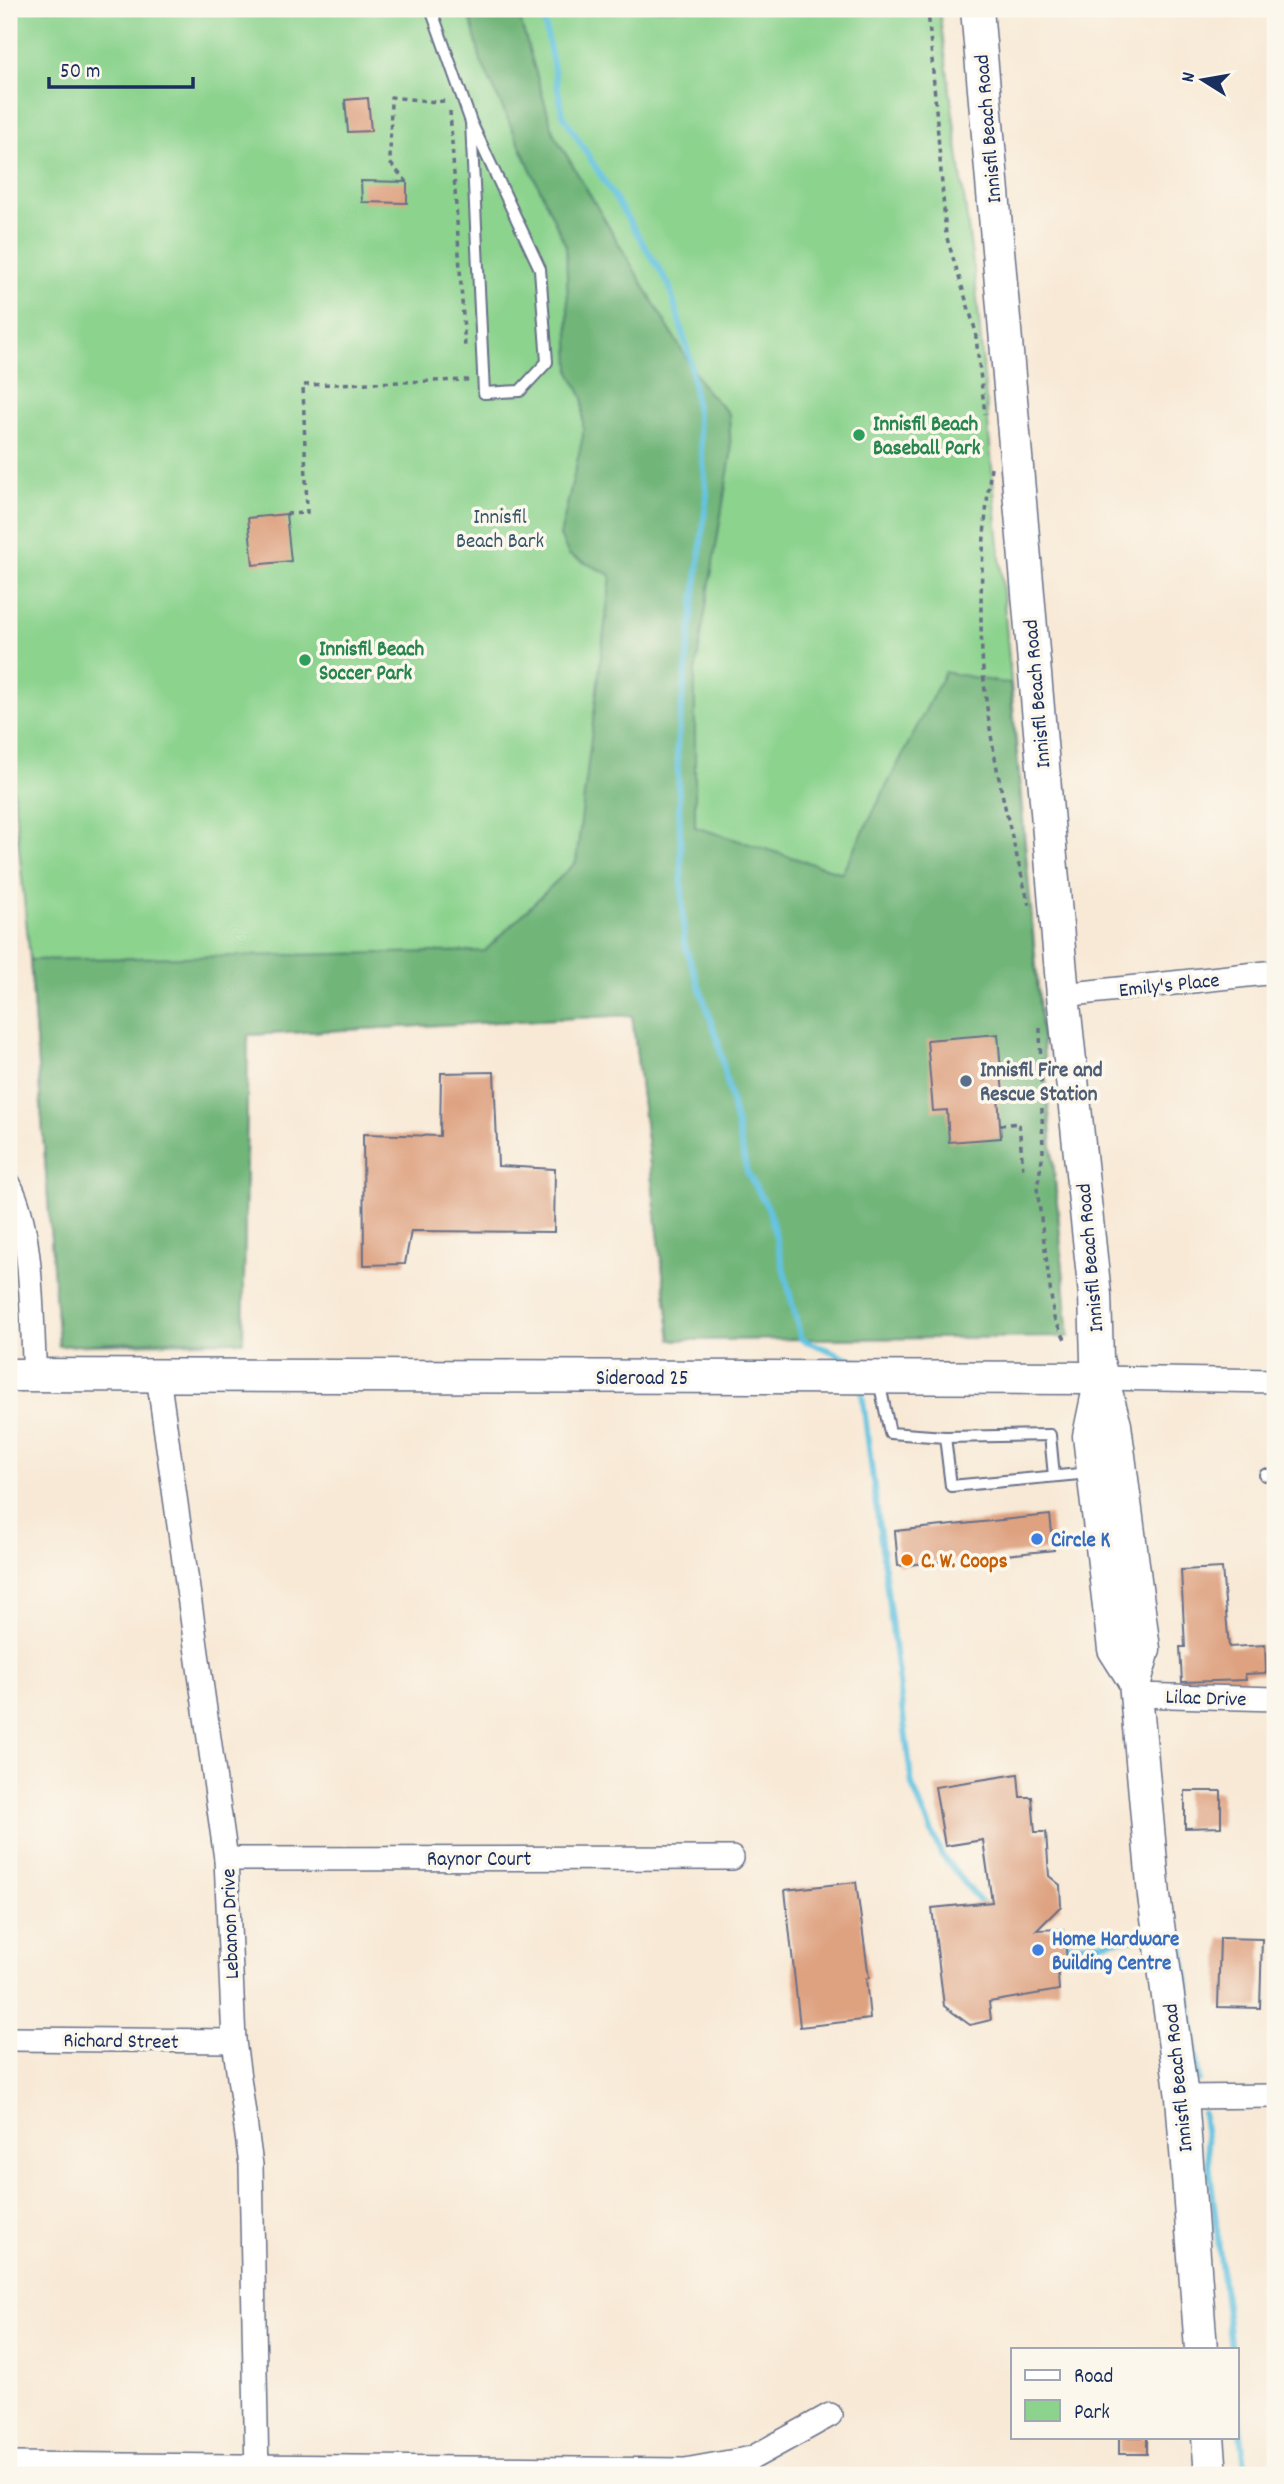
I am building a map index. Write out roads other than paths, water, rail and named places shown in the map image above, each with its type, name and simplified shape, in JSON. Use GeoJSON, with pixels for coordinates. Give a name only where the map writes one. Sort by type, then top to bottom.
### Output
{"type":"FeatureCollection","features":[{"type":"Feature","properties":{"kind":"main road","name":"Innisfil Beach Road"},"geometry":{"type":"LineString","coordinates":[[977,9],[1063,995],[1094,1283],[1101,1378],[1115,1425],[1143,1649],[1136,1688],[1154,1896],[1182,2097],[1201,2348]]}},
{"type":"Feature","properties":{"kind":"main road","name":"Sideroad 25"},"geometry":{"type":"LineString","coordinates":[[22,1375],[1101,1378]]}},
{"type":"Feature","properties":{"kind":"main road","name":"Innisfil Beach Road"},"geometry":{"type":"LineString","coordinates":[[1101,1378],[1089,1436],[1093,1473],[1114,1649],[1136,1688]]}},
{"type":"Feature","properties":{"kind":"main road"},"geometry":{"type":"LineString","coordinates":[[1208,2438],[1211,2475]]}},
{"type":"Feature","properties":{"kind":"street","name":"Emily's Place"},"geometry":{"type":"LineString","coordinates":[[1063,995],[1275,972]]}},
{"type":"Feature","properties":{"kind":"street"},"geometry":{"type":"LineString","coordinates":[[9,1184],[18,1200],[26,1246],[22,1375]]}},
{"type":"Feature","properties":{"kind":"street","name":"Lebanon Drive"},"geometry":{"type":"LineString","coordinates":[[158,1376],[226,1859],[234,2041],[251,2165],[257,2471]]}},
{"type":"Feature","properties":{"kind":"street","name":"Sideroad 25"},"geometry":{"type":"LineString","coordinates":[[1101,1378],[1275,1381]]}},
{"type":"Feature","properties":{"kind":"street","name":"Lilac Drive"},"geometry":{"type":"LineString","coordinates":[[1136,1688],[1275,1699]]}},
{"type":"Feature","properties":{"kind":"street","name":"Raynor Court"},"geometry":{"type":"LineString","coordinates":[[226,1859],[732,1858]]}},
{"type":"Feature","properties":{"kind":"street","name":"Richard Street"},"geometry":{"type":"LineString","coordinates":[[9,2039],[234,2041]]}},
{"type":"Feature","properties":{"kind":"street"},"geometry":{"type":"LineString","coordinates":[[1182,2097],[1275,2096]]}},
{"type":"Feature","properties":{"kind":"street"},"geometry":{"type":"LineString","coordinates":[[9,2464],[257,2471],[685,2470],[752,2458],[830,2415]]}},
{"type":"Feature","properties":{"kind":"lane"},"geometry":{"type":"LineString","coordinates":[[431,9],[471,122],[540,269],[547,362],[520,391],[484,393],[471,122]]}},
{"type":"Feature","properties":{"kind":"lane"},"geometry":{"type":"LineString","coordinates":[[878,1377],[890,1433],[946,1437],[1051,1435],[1054,1476]]}},
{"type":"Feature","properties":{"kind":"lane"},"geometry":{"type":"LineString","coordinates":[[946,1437],[951,1486],[1093,1473]]}},
{"type":"Feature","properties":{"kind":"waterway"},"geometry":{"type":"LineString","coordinates":[[542,9],[563,115],[669,285],[690,359],[707,494],[677,745],[684,942],[718,1041],[747,1172],[769,1210],[801,1339],[858,1362],[859,1367]]}},
{"type":"Feature","properties":{"kind":"waterway"},"geometry":{"type":"LineString","coordinates":[[861,1385],[912,1785],[941,1854],[986,1909]]}},
{"type":"Feature","properties":{"kind":"waterway"},"geometry":{"type":"LineString","coordinates":[[1059,1942],[1082,1944],[1149,1940]]}},
{"type":"Feature","properties":{"kind":"waterway"},"geometry":{"type":"LineString","coordinates":[[1170,1943],[1183,1945],[1199,2081]]}},
{"type":"Feature","properties":{"kind":"waterway"},"geometry":{"type":"LineString","coordinates":[[1203,2113],[1231,2348]]}},
{"type":"Feature","properties":{"kind":"waterway"},"geometry":{"type":"LineString","coordinates":[[1238,2407],[1246,2475]]}},
{"type":"Feature","properties":{"kind":"place","name":"Innisfil Beach Baseball Park"},"geometry":{"type":"Point","coordinates":[859,435]}},
{"type":"Feature","properties":{"kind":"place","name":"Innisfil Beach Soccer Park"},"geometry":{"type":"Point","coordinates":[305,660]}},
{"type":"Feature","properties":{"kind":"place","name":"Innisfil Fire and Rescue Station"},"geometry":{"type":"Point","coordinates":[966,1081]}},
{"type":"Feature","properties":{"kind":"place","name":"Circle K"},"geometry":{"type":"Point","coordinates":[1037,1539]}},
{"type":"Feature","properties":{"kind":"place","name":"C. W. Coops"},"geometry":{"type":"Point","coordinates":[907,1560]}},
{"type":"Feature","properties":{"kind":"place","name":"Home Hardware Building Centre"},"geometry":{"type":"Point","coordinates":[1038,1950]}},
{"type":"Feature","properties":{"kind":"park label","name":"Innisfil Beach Bark"},"geometry":{"type":"Point","coordinates":[500,528]}}]}
